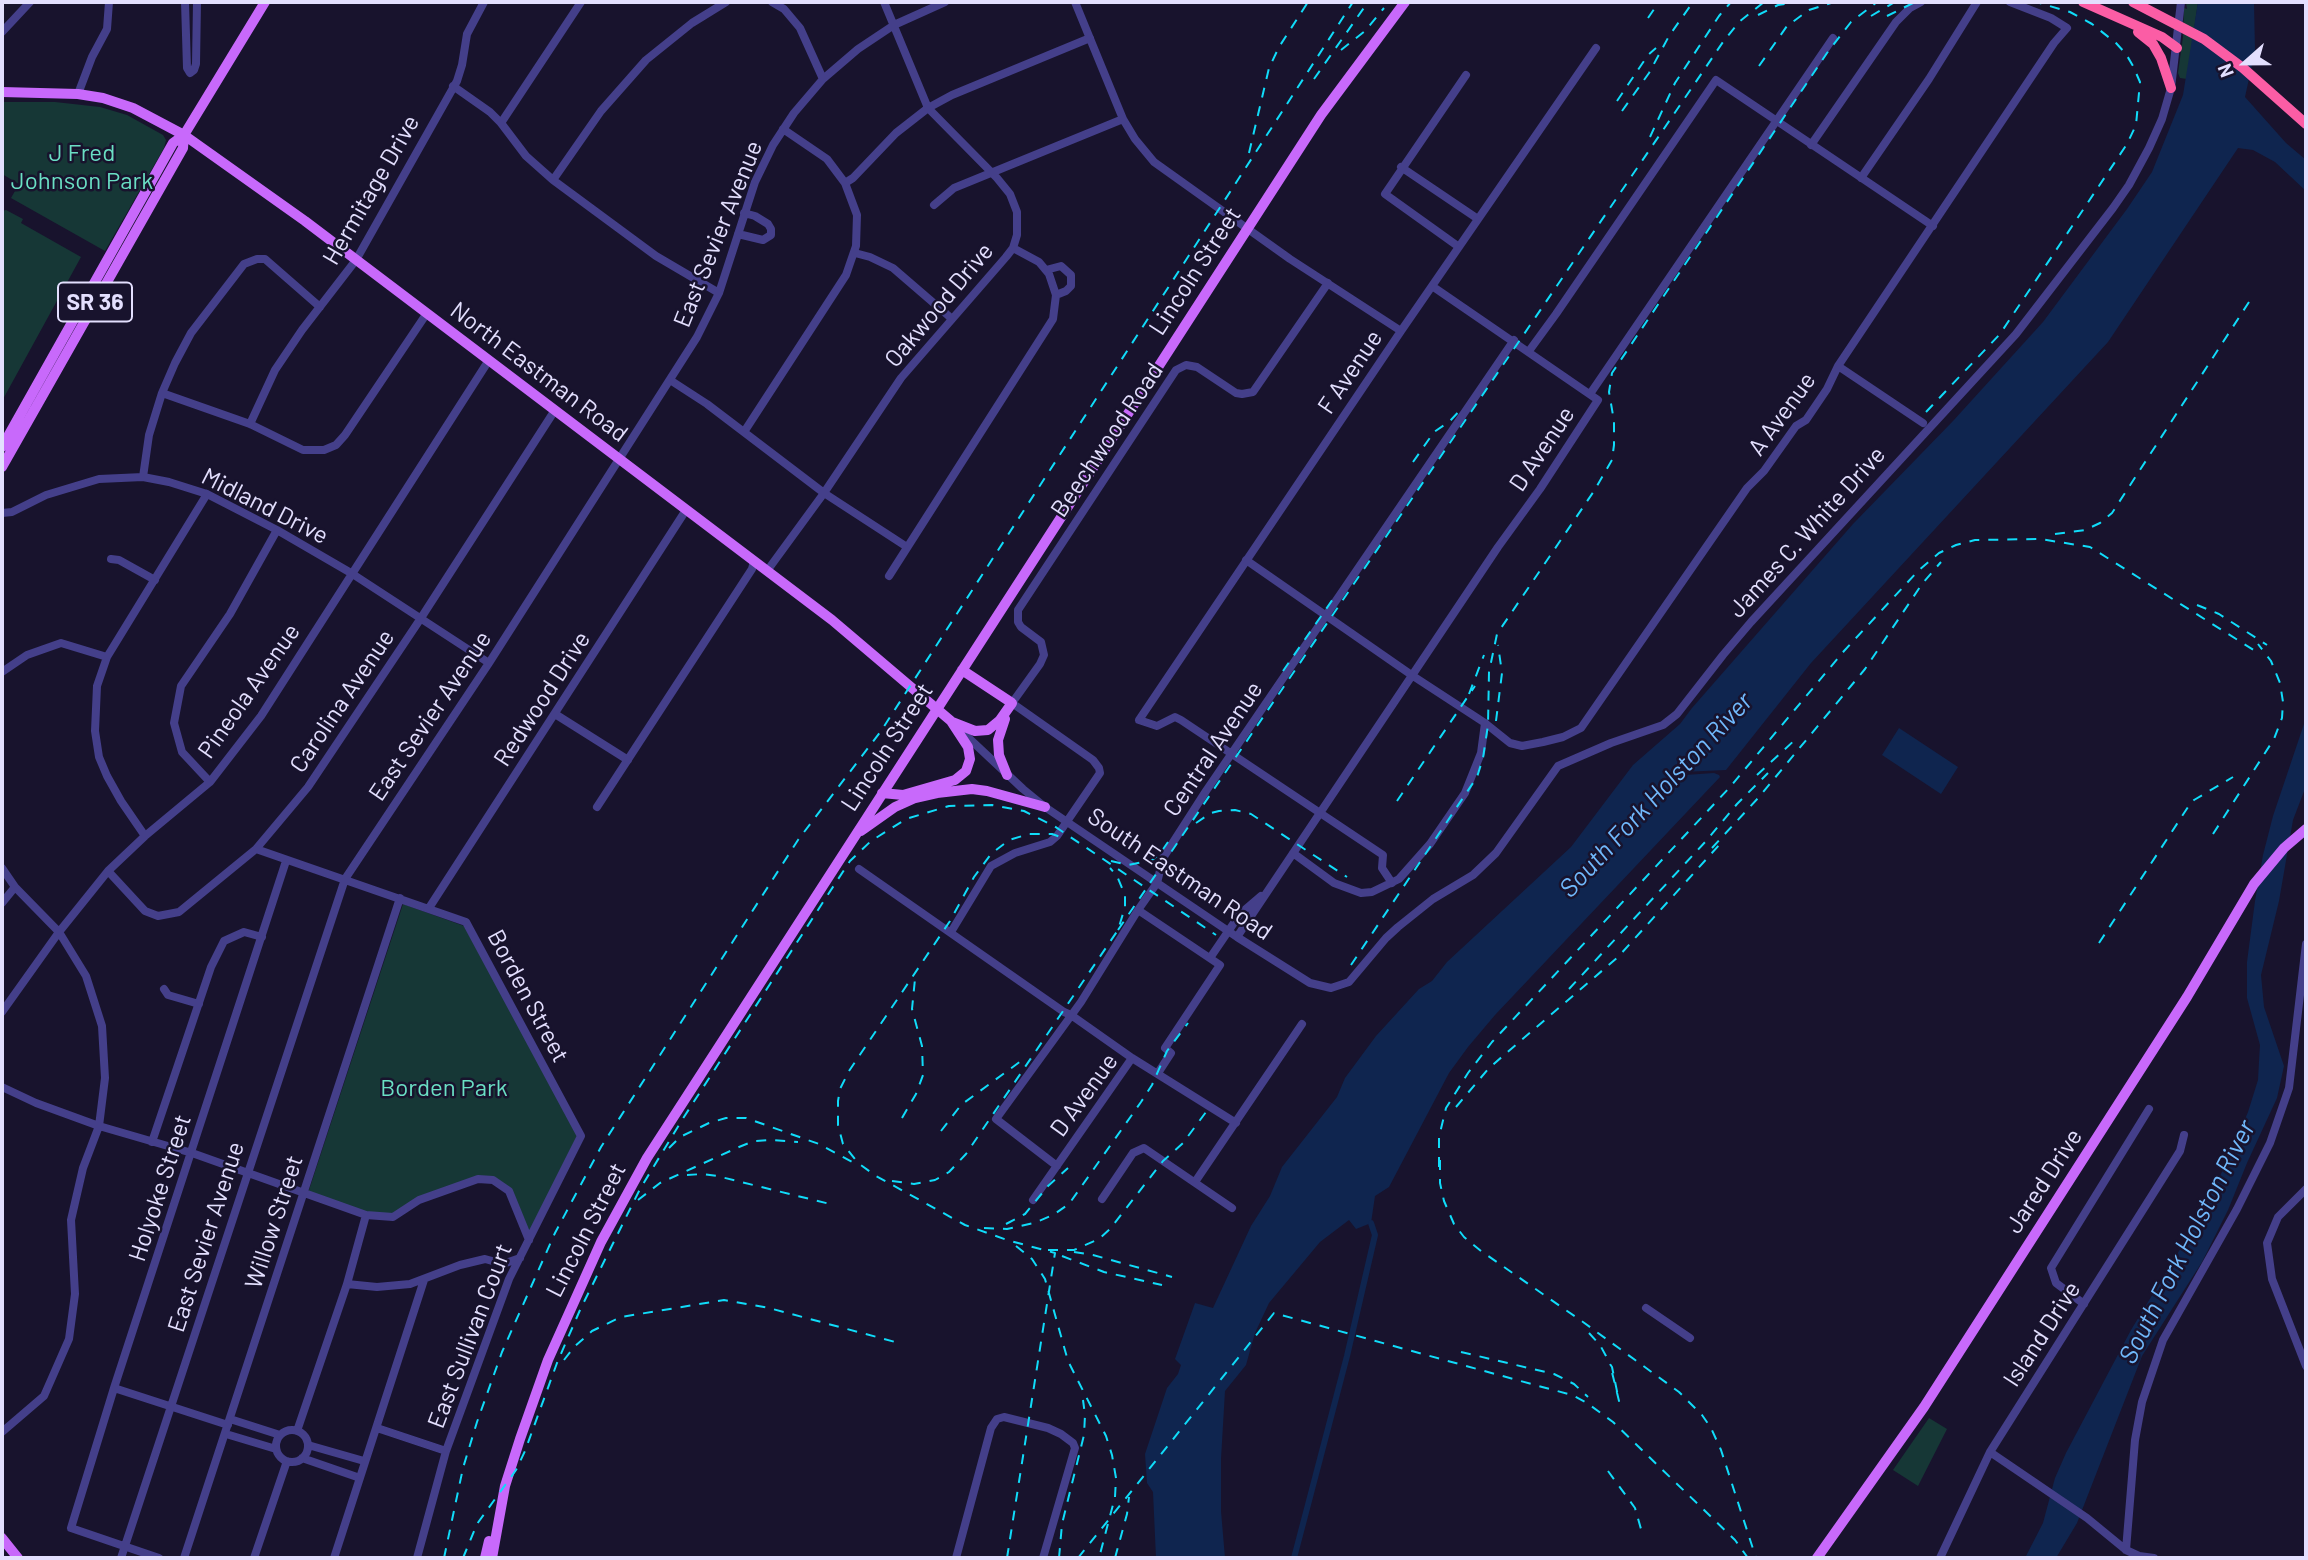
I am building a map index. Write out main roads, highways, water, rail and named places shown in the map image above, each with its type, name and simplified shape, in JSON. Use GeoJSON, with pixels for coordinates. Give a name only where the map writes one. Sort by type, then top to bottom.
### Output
{"type":"FeatureCollection","features":[{"type":"Feature","properties":{"kind":"highway"},"geometry":{"type":"LineString","coordinates":[[2083,2],[2096,6],[2176,50]]}},
{"type":"Feature","properties":{"kind":"highway"},"geometry":{"type":"LineString","coordinates":[[2133,2],[2160,11],[2207,33],[2306,115]]}},
{"type":"Feature","properties":{"kind":"highway"},"geometry":{"type":"LineString","coordinates":[[2148,2],[2160,11]]}},
{"type":"Feature","properties":{"kind":"highway"},"geometry":{"type":"LineString","coordinates":[[2157,41],[2179,26]]}},
{"type":"Feature","properties":{"kind":"highway"},"geometry":{"type":"LineString","coordinates":[[2157,41],[2171,88]]}},
{"type":"Feature","properties":{"kind":"highway"},"geometry":{"type":"LineString","coordinates":[[2264,82],[2306,124]]}},
{"type":"Feature","properties":{"kind":"main road","name":"SR 36"},"geometry":{"type":"LineString","coordinates":[[2,447],[161,163],[173,143],[184,135],[265,2]]}},
{"type":"Feature","properties":{"kind":"main road","name":"Lincoln Street"},"geometry":{"type":"LineString","coordinates":[[492,1558],[505,1486],[565,1320],[611,1222],[667,1126],[1321,115],[1405,2]]}},
{"type":"Feature","properties":{"kind":"main road","name":"North Eastman Road"},"geometry":{"type":"LineString","coordinates":[[2,92],[78,94],[124,104],[184,135],[427,313],[754,561],[887,665],[951,721]]}},
{"type":"Feature","properties":{"kind":"main road","name":"SR 36"},"geometry":{"type":"LineString","coordinates":[[2,467],[183,148],[184,135]]}},
{"type":"Feature","properties":{"kind":"main road"},"geometry":{"type":"LineString","coordinates":[[962,670],[1009,707]]}},
{"type":"Feature","properties":{"kind":"main road"},"geometry":{"type":"LineString","coordinates":[[951,721],[968,729],[981,731],[994,727],[1009,707]]}},
{"type":"Feature","properties":{"kind":"main road"},"geometry":{"type":"LineString","coordinates":[[1007,775],[999,755],[998,740],[1009,707]]}},
{"type":"Feature","properties":{"kind":"main road"},"geometry":{"type":"LineString","coordinates":[[882,793],[903,795],[949,782],[966,771],[970,759],[968,747],[951,721]]}},
{"type":"Feature","properties":{"kind":"main road"},"geometry":{"type":"LineString","coordinates":[[891,780],[910,793]]}},
{"type":"Feature","properties":{"kind":"main road"},"geometry":{"type":"LineString","coordinates":[[855,836],[895,807],[915,798],[937,793],[972,789],[1045,807]]}},
{"type":"Feature","properties":{"kind":"main road","name":"Jared Drive"},"geometry":{"type":"LineString","coordinates":[[1817,1558],[1924,1407],[2187,997],[2254,884],[2284,848],[2306,829]]}},
{"type":"Feature","properties":{"kind":"main road"},"geometry":{"type":"LineString","coordinates":[[485,1558],[497,1525]]}},
{"type":"Feature","properties":{"kind":"main road"},"geometry":{"type":"LineString","coordinates":[[2,1538],[18,1558]]}},
{"type":"Feature","properties":{"kind":"water","name":"South Fork Holston River"},"geometry":{"type":"Polygon","coordinates":[[[2198,2],[2254,2],[2255,51],[2245,97],[2286,143],[2306,160],[2306,191],[2275,162],[2253,150],[2238,148],[2108,342],[1811,663],[1726,770],[1682,772],[1685,775],[1714,773],[1720,777],[1468,1047],[1449,1073],[1389,1187],[1375,1196],[1371,1223],[1356,1229],[1349,1220],[1320,1242],[1269,1303],[1255,1333],[1246,1365],[1225,1391],[1221,1511],[1225,1558],[1156,1558],[1153,1492],[1147,1483],[1145,1454],[1167,1388],[1178,1374],[1181,1365],[1175,1359],[1195,1303],[1213,1308],[1282,1167],[1337,1097],[1345,1078],[1376,1036],[1419,989],[1432,981],[1447,962],[1571,847],[1633,765],[1680,724],[1853,524],[1953,421],[2043,322],[2152,172],[2183,95],[2198,2]]]}},
{"type":"Feature","properties":{"kind":"water","name":"South Fork Holston River"},"geometry":{"type":"Polygon","coordinates":[[[2306,718],[2306,786],[2293,820],[2279,901],[2261,975],[2264,1007],[2284,1066],[2277,1098],[2202,1262],[2142,1356],[2077,1523],[2056,1558],[2025,1558],[2043,1523],[2055,1478],[2066,1453],[2131,1330],[2196,1223],[2248,1112],[2258,1080],[2260,1045],[2247,998],[2247,962],[2255,901],[2273,816],[2306,718]]]}},
{"type":"Feature","properties":{"kind":"water"},"geometry":{"type":"Polygon","coordinates":[[[1899,728],[1958,767],[1941,794],[1882,755],[1899,728]]]}},
{"type":"Feature","properties":{"kind":"waterway"},"geometry":{"type":"LineString","coordinates":[[1294,1558],[1347,1356],[1375,1235],[1371,1223]]}},
{"type":"Feature","properties":{"kind":"railway"},"geometry":{"type":"LineString","coordinates":[[1249,153],[1269,68],[1308,2]]}},
{"type":"Feature","properties":{"kind":"railway"},"geometry":{"type":"LineString","coordinates":[[444,1558],[463,1468],[502,1352],[555,1233],[601,1147],[798,840],[881,731],[1353,2]]}},
{"type":"Feature","properties":{"kind":"railway"},"geometry":{"type":"LineString","coordinates":[[1314,79],[1368,2]]}},
{"type":"Feature","properties":{"kind":"railway"},"geometry":{"type":"LineString","coordinates":[[1648,18],[1659,2]]}},
{"type":"Feature","properties":{"kind":"railway"},"geometry":{"type":"LineString","coordinates":[[1622,111],[1693,2]]}},
{"type":"Feature","properties":{"kind":"railway"},"geometry":{"type":"LineString","coordinates":[[1650,137],[1675,83],[1731,2]]}},
{"type":"Feature","properties":{"kind":"railway"},"geometry":{"type":"LineString","coordinates":[[1118,930],[1723,42],[1739,22],[1764,2]]}},
{"type":"Feature","properties":{"kind":"railway"},"geometry":{"type":"LineString","coordinates":[[1758,15],[1778,5],[1799,2]]}},
{"type":"Feature","properties":{"kind":"railway"},"geometry":{"type":"LineString","coordinates":[[1759,66],[1787,26],[1809,10],[1834,2]]}},
{"type":"Feature","properties":{"kind":"railway"},"geometry":{"type":"LineString","coordinates":[[1351,965],[1477,777],[1488,725],[1489,672],[1497,634],[1612,460],[1614,421],[1609,392],[1612,373],[1827,53],[1851,22],[1877,2]]}},
{"type":"Feature","properties":{"kind":"railway"},"geometry":{"type":"LineString","coordinates":[[1871,16],[1895,2]]}},
{"type":"Feature","properties":{"kind":"railway"},"geometry":{"type":"LineString","coordinates":[[1887,16],[1915,2]]}},
{"type":"Feature","properties":{"kind":"railway"},"geometry":{"type":"LineString","coordinates":[[1926,412],[2000,334],[2127,144],[2136,125],[2140,82],[2126,54],[2092,24],[2070,12],[2036,2]]}},
{"type":"Feature","properties":{"kind":"railway"},"geometry":{"type":"LineString","coordinates":[[1341,50],[1365,31],[1384,8]]}},
{"type":"Feature","properties":{"kind":"railway"},"geometry":{"type":"LineString","coordinates":[[1617,101],[1648,55],[1656,48]]}},
{"type":"Feature","properties":{"kind":"railway"},"geometry":{"type":"LineString","coordinates":[[2055,534],[2085,530],[2112,513],[2249,302]]}},
{"type":"Feature","properties":{"kind":"railway"},"geometry":{"type":"LineString","coordinates":[[1413,462],[1434,432],[1450,421],[1463,407]]}},
{"type":"Feature","properties":{"kind":"railway"},"geometry":{"type":"LineString","coordinates":[[1439,1167],[1439,1137],[1446,1108],[1492,1042],[1730,787],[1844,651],[1918,571],[1939,553],[1975,540],[2040,539],[2090,547],[2260,654]]}},
{"type":"Feature","properties":{"kind":"railway"},"geometry":{"type":"LineString","coordinates":[[1712,848],[1759,797],[1865,669],[1922,584],[1941,562]]}},
{"type":"Feature","properties":{"kind":"railway"},"geometry":{"type":"LineString","coordinates":[[1283,671],[1333,599]]}},
{"type":"Feature","properties":{"kind":"railway"},"geometry":{"type":"LineString","coordinates":[[2197,605],[2219,614],[2267,645]]}},
{"type":"Feature","properties":{"kind":"railway"},"geometry":{"type":"LineString","coordinates":[[2213,834],[2274,739],[2282,718],[2280,683],[2271,661],[2258,644]]}},
{"type":"Feature","properties":{"kind":"railway"},"geometry":{"type":"LineString","coordinates":[[1496,721],[1502,673],[1498,645]]}},
{"type":"Feature","properties":{"kind":"railway"},"geometry":{"type":"LineString","coordinates":[[1469,694],[1484,655]]}},
{"type":"Feature","properties":{"kind":"railway"},"geometry":{"type":"LineString","coordinates":[[1397,801],[1475,686]]}},
{"type":"Feature","properties":{"kind":"railway"},"geometry":{"type":"LineString","coordinates":[[1757,775],[1798,737]]}},
{"type":"Feature","properties":{"kind":"railway"},"geometry":{"type":"LineString","coordinates":[[1569,989],[1768,773]]}},
{"type":"Feature","properties":{"kind":"railway"},"geometry":{"type":"LineString","coordinates":[[2099,943],[2188,807],[2194,800],[2233,777]]}},
{"type":"Feature","properties":{"kind":"railway"},"geometry":{"type":"LineString","coordinates":[[463,1558],[477,1524],[516,1470],[580,1310],[640,1189],[850,861],[871,841],[906,819],[949,806],[992,805],[1024,811],[1054,826],[1216,935]]}},
{"type":"Feature","properties":{"kind":"railway"},"geometry":{"type":"LineString","coordinates":[[1196,823],[1219,811],[1235,810],[1251,814],[1347,877]]}},
{"type":"Feature","properties":{"kind":"railway"},"geometry":{"type":"LineString","coordinates":[[1007,1558],[1055,1253],[965,1225],[876,1176],[858,1163],[843,1144],[838,1125],[838,1101],[840,1089],[849,1071],[950,921],[974,877],[991,854],[1009,840],[1029,834],[1052,834],[1063,838]]}},
{"type":"Feature","properties":{"kind":"railway"},"geometry":{"type":"LineString","coordinates":[[1111,861],[1128,865],[1152,860],[1168,842]]}},
{"type":"Feature","properties":{"kind":"railway"},"geometry":{"type":"LineString","coordinates":[[1456,1107],[1489,1068],[1618,957],[1720,844]]}},
{"type":"Feature","properties":{"kind":"railway"},"geometry":{"type":"LineString","coordinates":[[892,1181],[914,1184],[935,1180],[949,1172],[966,1154],[1118,930],[1125,907],[1125,895],[1117,876],[1110,868]]}},
{"type":"Feature","properties":{"kind":"railway"},"geometry":{"type":"LineString","coordinates":[[902,1118],[923,1075],[922,1046],[912,1009],[915,979]]}},
{"type":"Feature","properties":{"kind":"railway"},"geometry":{"type":"LineString","coordinates":[[984,1228],[1007,1229],[1034,1223],[1069,1204],[1141,1102],[1167,1051],[1188,1023]]}},
{"type":"Feature","properties":{"kind":"railway"},"geometry":{"type":"LineString","coordinates":[[941,1131],[961,1105],[1025,1058]]}},
{"type":"Feature","properties":{"kind":"railway"},"geometry":{"type":"LineString","coordinates":[[1048,1250],[1074,1250],[1099,1239],[1110,1229],[1163,1161],[1183,1143],[1206,1112]]}},
{"type":"Feature","properties":{"kind":"railway"},"geometry":{"type":"LineString","coordinates":[[669,1148],[680,1137],[709,1123],[726,1118],[746,1118],[819,1144],[854,1163]]}},
{"type":"Feature","properties":{"kind":"railway"},"geometry":{"type":"LineString","coordinates":[[638,1200],[660,1183],[754,1141],[798,1142]]}},
{"type":"Feature","properties":{"kind":"railway"},"geometry":{"type":"LineString","coordinates":[[1440,1160],[1440,1183],[1444,1201],[1454,1224],[1464,1237],[1679,1392],[1702,1415],[1721,1450],[1756,1558]]}},
{"type":"Feature","properties":{"kind":"railway"},"geometry":{"type":"LineString","coordinates":[[1006,1224],[1025,1214],[1048,1186],[1068,1168]]}},
{"type":"Feature","properties":{"kind":"railway"},"geometry":{"type":"LineString","coordinates":[[687,1175],[717,1176],[834,1205]]}},
{"type":"Feature","properties":{"kind":"railway"},"geometry":{"type":"LineString","coordinates":[[1016,1246],[1032,1259],[1045,1279],[1068,1361],[1106,1436],[1112,1455],[1116,1478],[1115,1497],[1099,1558]]}},
{"type":"Feature","properties":{"kind":"railway"},"geometry":{"type":"LineString","coordinates":[[1074,1252],[1172,1277]]}},
{"type":"Feature","properties":{"kind":"railway"},"geometry":{"type":"LineString","coordinates":[[1062,1256],[1104,1272],[1162,1285]]}},
{"type":"Feature","properties":{"kind":"railway"},"geometry":{"type":"LineString","coordinates":[[564,1360],[592,1331],[621,1317],[724,1300],[769,1308],[899,1343]]}},
{"type":"Feature","properties":{"kind":"railway"},"geometry":{"type":"LineString","coordinates":[[1078,1558],[1274,1313],[1572,1395],[1613,1422],[1735,1540],[1748,1558]]}},
{"type":"Feature","properties":{"kind":"railway"},"geometry":{"type":"LineString","coordinates":[[1589,1333],[1600,1345],[1612,1367],[1619,1401],[1610,1364]]}},
{"type":"Feature","properties":{"kind":"railway"},"geometry":{"type":"LineString","coordinates":[[1461,1352],[1554,1374],[1574,1384],[1588,1397]]}},
{"type":"Feature","properties":{"kind":"railway"},"geometry":{"type":"LineString","coordinates":[[1059,1558],[1062,1524],[1084,1435],[1083,1400]]}},
{"type":"Feature","properties":{"kind":"railway"},"geometry":{"type":"LineString","coordinates":[[1608,1471],[1635,1508],[1641,1529]]}},
{"type":"Feature","properties":{"kind":"railway"},"geometry":{"type":"LineString","coordinates":[[1115,1558],[1129,1497]]}},
{"type":"Feature","properties":{"kind":"park label","name":"J Fred Johnson Park"},"geometry":{"type":"Point","coordinates":[82,167]}},
{"type":"Feature","properties":{"kind":"park label","name":"Borden Park"},"geometry":{"type":"Point","coordinates":[444,1088]}}]}
